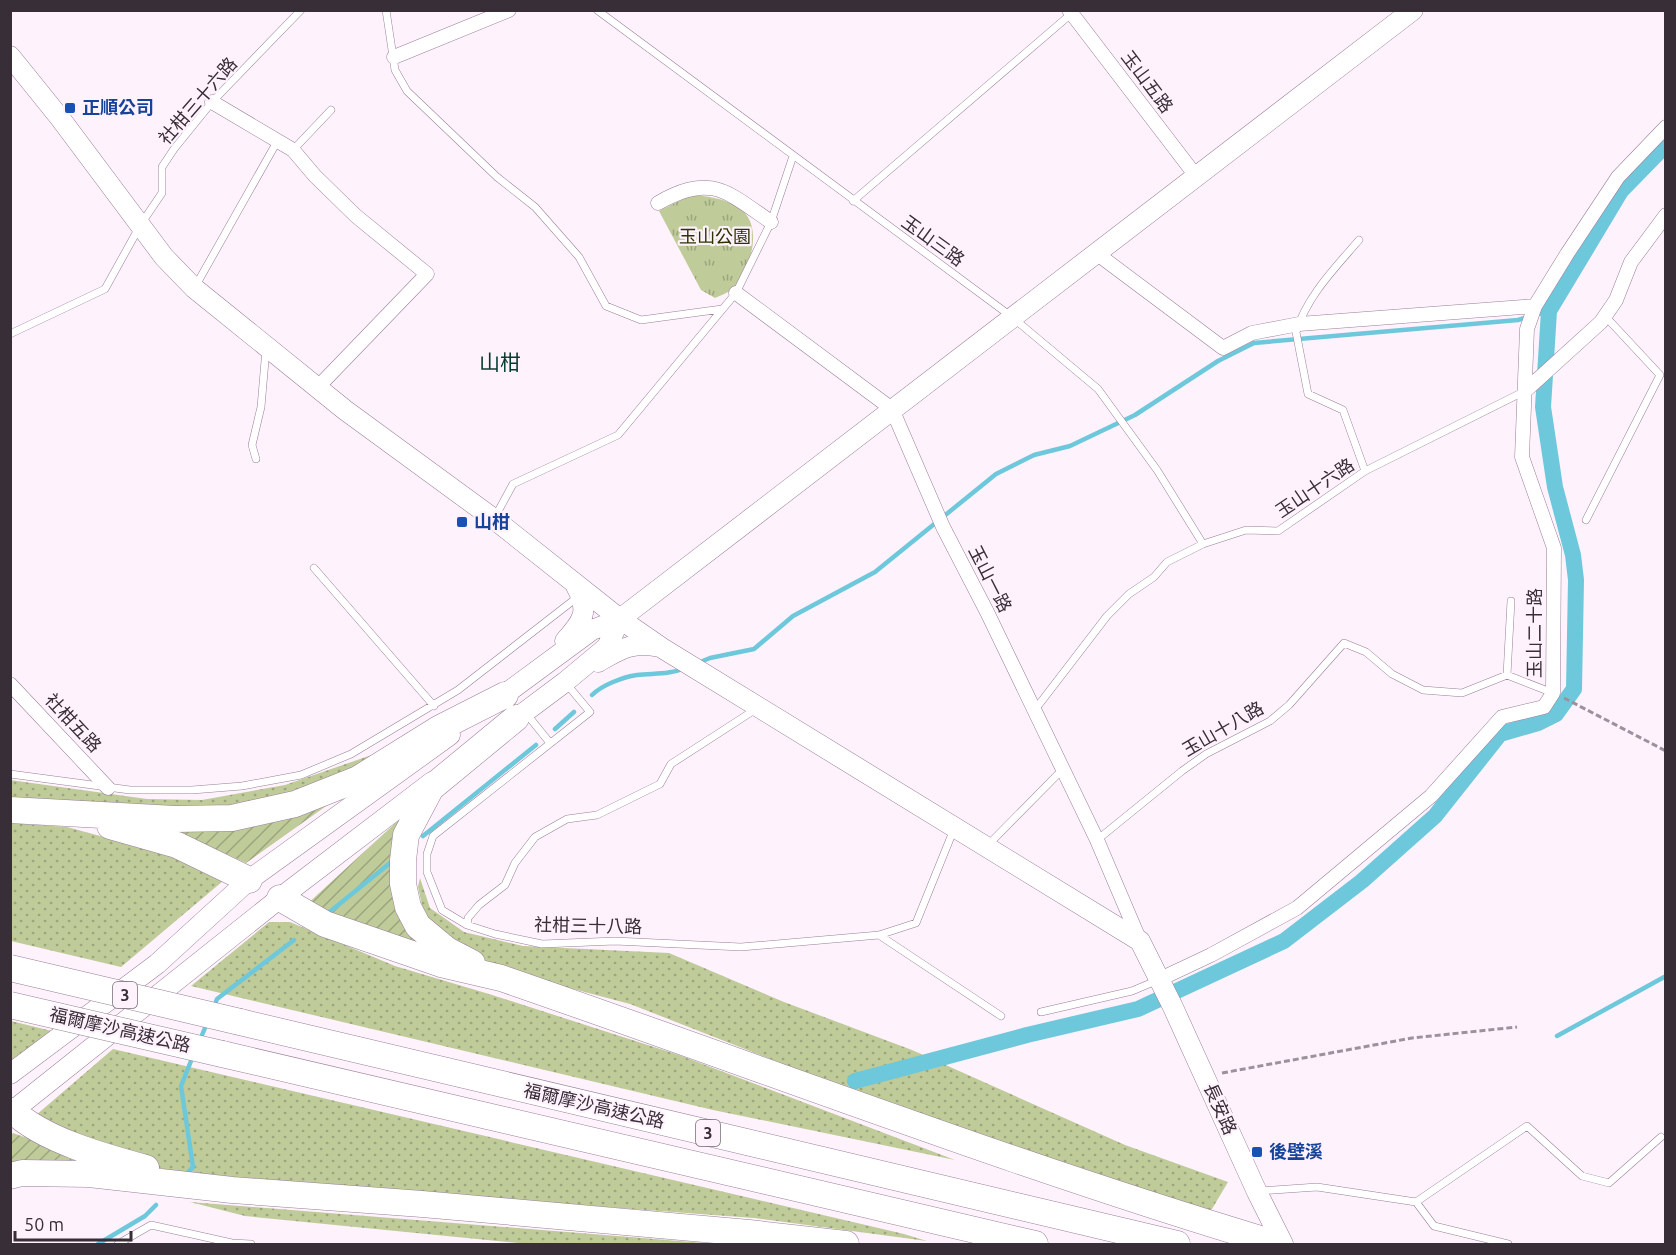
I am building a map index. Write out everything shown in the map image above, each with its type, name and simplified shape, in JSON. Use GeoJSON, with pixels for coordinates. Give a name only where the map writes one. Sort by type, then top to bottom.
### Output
{"type":"FeatureCollection","features":[{"type":"Feature","properties":{"kind":"highway"},"geometry":{"type":"LineString","coordinates":[[10,811],[186,819],[232,818],[295,804],[358,779],[440,728],[505,695]]}},
{"type":"Feature","properties":{"kind":"highway"},"geometry":{"type":"LineString","coordinates":[[501,978],[447,950],[418,926],[408,907],[403,860],[406,835],[432,788],[520,715]]}},
{"type":"Feature","properties":{"kind":"highway"},"geometry":{"type":"LineString","coordinates":[[10,811],[98,823],[177,845],[249,880]]}},
{"type":"Feature","properties":{"kind":"highway"},"geometry":{"type":"LineString","coordinates":[[280,898],[325,924],[441,964],[501,978],[963,1141],[1277,1245]]}},
{"type":"Feature","properties":{"kind":"highway","name":"福爾摩沙高速公路"},"geometry":{"type":"LineString","coordinates":[[10,968],[1177,1245]]}},
{"type":"Feature","properties":{"kind":"highway","name":"福爾摩沙高速公路"},"geometry":{"type":"LineString","coordinates":[[10,1005],[1035,1245]]}},
{"type":"Feature","properties":{"kind":"highway"},"geometry":{"type":"LineString","coordinates":[[11,1111],[25,1123],[96,1155],[232,1190]]}},
{"type":"Feature","properties":{"kind":"highway"},"geometry":{"type":"LineString","coordinates":[[10,1176],[22,1173],[89,1174],[232,1190],[726,1231],[846,1245]]}},
{"type":"Feature","properties":{"kind":"main road"},"geometry":{"type":"LineString","coordinates":[[10,1074],[157,964],[249,880],[592,630],[620,619],[1413,10]]}},
{"type":"Feature","properties":{"kind":"main road"},"geometry":{"type":"LineString","coordinates":[[10,56],[60,118],[164,257],[194,288],[345,410],[494,519],[578,589],[662,648],[1140,941]]}},
{"type":"Feature","properties":{"kind":"main road"},"geometry":{"type":"LineString","coordinates":[[543,667],[583,619],[585,606],[578,589]]}},
{"type":"Feature","properties":{"kind":"main road"},"geometry":{"type":"LineString","coordinates":[[11,1111],[280,898],[565,682],[607,647],[620,619]]}},
{"type":"Feature","properties":{"kind":"main road"},"geometry":{"type":"LineString","coordinates":[[565,682],[617,651],[637,644],[662,648]]}},
{"type":"Feature","properties":{"kind":"main road"},"geometry":{"type":"LineString","coordinates":[[249,880],[280,898]]}},
{"type":"Feature","properties":{"kind":"main road","name":"長安路"},"geometry":{"type":"LineString","coordinates":[[1140,941],[1283,1245]]}},
{"type":"Feature","properties":{"kind":"street"},"geometry":{"type":"LineString","coordinates":[[394,57],[509,10]]}},
{"type":"Feature","properties":{"kind":"street","name":"玉山五路"},"geometry":{"type":"LineString","coordinates":[[1070,12],[1196,176]]}},
{"type":"Feature","properties":{"kind":"street"},"geometry":{"type":"LineString","coordinates":[[212,102],[293,150],[315,176],[356,216],[427,274],[318,387]]}},
{"type":"Feature","properties":{"kind":"street","name":"玉山二十路"},"geometry":{"type":"LineString","coordinates":[[1158,980],[1298,908],[1431,796],[1502,717],[1544,707],[1553,693],[1554,548],[1522,457],[1527,329],[1535,307],[1618,177],[1665,127]]}},
{"type":"Feature","properties":{"kind":"street"},"geometry":{"type":"LineString","coordinates":[[658,203],[678,192],[701,186],[734,196],[771,222]]}},
{"type":"Feature","properties":{"kind":"street"},"geometry":{"type":"LineString","coordinates":[[1525,392],[1601,322],[1616,300],[1631,262],[1665,215]]}},
{"type":"Feature","properties":{"kind":"street"},"geometry":{"type":"LineString","coordinates":[[1096,253],[1223,348],[1251,333],[1535,307]]}},
{"type":"Feature","properties":{"kind":"street","name":"玉山一路"},"geometry":{"type":"LineString","coordinates":[[736,292],[892,409],[943,527],[1097,840],[1140,941]]}},
{"type":"Feature","properties":{"kind":"street","name":"社柑五路"},"geometry":{"type":"LineString","coordinates":[[10,684],[108,788]]}},
{"type":"Feature","properties":{"kind":"lane","name":"社柑三十六路"},"geometry":{"type":"LineString","coordinates":[[10,334],[105,289],[141,224],[162,193],[162,167],[174,149],[212,102],[301,10]]}},
{"type":"Feature","properties":{"kind":"lane"},"geometry":{"type":"LineString","coordinates":[[386,10],[395,70],[407,91],[497,177],[535,207],[579,257],[606,306],[641,320],[722,309]]}},
{"type":"Feature","properties":{"kind":"lane","name":"玉山三路"},"geometry":{"type":"LineString","coordinates":[[597,10],[1012,317],[1098,389],[1157,470],[1203,544]]}},
{"type":"Feature","properties":{"kind":"lane"},"geometry":{"type":"LineString","coordinates":[[853,201],[1070,12]]}},
{"type":"Feature","properties":{"kind":"lane"},"geometry":{"type":"LineString","coordinates":[[293,150],[332,110]]}},
{"type":"Feature","properties":{"kind":"lane"},"geometry":{"type":"LineString","coordinates":[[194,288],[278,141]]}},
{"type":"Feature","properties":{"kind":"lane"},"geometry":{"type":"LineString","coordinates":[[494,519],[513,484],[618,435],[722,309],[736,292],[771,222],[793,156]]}},
{"type":"Feature","properties":{"kind":"lane"},"geometry":{"type":"LineString","coordinates":[[1359,240],[1320,285],[1298,328],[1308,394],[1343,410],[1365,471]]}},
{"type":"Feature","properties":{"kind":"lane"},"geometry":{"type":"LineString","coordinates":[[1586,520],[1660,375],[1605,316]]}},
{"type":"Feature","properties":{"kind":"lane"},"geometry":{"type":"LineString","coordinates":[[256,459],[252,445],[261,407],[267,347]]}},
{"type":"Feature","properties":{"kind":"lane","name":"玉山十六路"},"geometry":{"type":"LineString","coordinates":[[1034,711],[1107,616],[1129,594],[1154,577],[1167,562],[1203,544],[1246,530],[1278,531],[1311,511],[1365,471],[1525,392]]}},
{"type":"Feature","properties":{"kind":"lane"},"geometry":{"type":"LineString","coordinates":[[314,568],[434,706]]}},
{"type":"Feature","properties":{"kind":"lane"},"geometry":{"type":"LineString","coordinates":[[10,774],[130,790],[192,790],[242,786],[301,775],[351,754],[458,690],[578,589]]}},
{"type":"Feature","properties":{"kind":"lane"},"geometry":{"type":"LineString","coordinates":[[1511,601],[1507,675],[1553,693]]}},
{"type":"Feature","properties":{"kind":"lane","name":"玉山十八路"},"geometry":{"type":"LineString","coordinates":[[1097,840],[1206,754],[1270,721],[1289,705],[1344,643],[1366,652],[1392,674],[1423,690],[1462,693],[1507,675]]}},
{"type":"Feature","properties":{"kind":"lane","name":"社柑三十八路"},"geometry":{"type":"LineString","coordinates":[[565,682],[590,712],[433,836],[428,854],[427,872],[442,910],[467,925],[495,934],[542,944],[615,941],[741,947],[879,935],[916,923],[954,829]]}},
{"type":"Feature","properties":{"kind":"lane"},"geometry":{"type":"LineString","coordinates":[[467,925],[468,918],[479,905],[505,885],[515,863],[535,837],[567,819],[597,815],[660,784],[671,764],[758,708]]}},
{"type":"Feature","properties":{"kind":"lane"},"geometry":{"type":"LineString","coordinates":[[520,715],[550,743]]}},
{"type":"Feature","properties":{"kind":"lane"},"geometry":{"type":"LineString","coordinates":[[986,848],[1062,769]]}},
{"type":"Feature","properties":{"kind":"lane"},"geometry":{"type":"LineString","coordinates":[[879,935],[1001,1016]]}},
{"type":"Feature","properties":{"kind":"lane"},"geometry":{"type":"LineString","coordinates":[[1041,1012],[1132,991],[1158,980]]}},
{"type":"Feature","properties":{"kind":"lane"},"geometry":{"type":"LineString","coordinates":[[1257,1192],[1317,1187],[1416,1202],[1527,1126],[1582,1176],[1609,1183],[1661,1137]]}},
{"type":"Feature","properties":{"kind":"lane"},"geometry":{"type":"LineString","coordinates":[[1416,1202],[1434,1226],[1508,1245]]}},
{"type":"Feature","properties":{"kind":"lane"},"geometry":{"type":"LineString","coordinates":[[118,1245],[151,1225],[251,1245]]}},
{"type":"Feature","properties":{"kind":"path"},"geometry":{"type":"LineString","coordinates":[[1553,693],[1665,751]]}},
{"type":"Feature","properties":{"kind":"path"},"geometry":{"type":"LineString","coordinates":[[1205,1077],[1412,1038],[1517,1027]]}},
{"type":"Feature","properties":{"kind":"green space","name":"玉山公園"},"geometry":{"type":"Polygon","coordinates":[[[691,195],[712,197],[732,204],[744,212],[753,230],[752,252],[744,273],[732,289],[715,298],[701,290],[659,211],[691,195]]]}},
{"type":"Feature","properties":{"kind":"green space"},"geometry":{"type":"Polygon","coordinates":[[[386,750],[307,792],[180,814],[11,797],[10,780],[147,799],[202,800],[285,785],[386,750]]]}},
{"type":"Feature","properties":{"kind":"green space"},"geometry":{"type":"Polygon","coordinates":[[[336,799],[246,863],[165,826],[336,799]]]}},
{"type":"Feature","properties":{"kind":"green space"},"geometry":{"type":"Polygon","coordinates":[[[413,807],[396,854],[428,954],[305,906],[413,807]]]}},
{"type":"Feature","properties":{"kind":"green space"},"geometry":{"type":"Polygon","coordinates":[[[11,823],[67,827],[115,840],[187,860],[223,881],[121,967],[11,941],[11,823]]]}},
{"type":"Feature","properties":{"kind":"green space"},"geometry":{"type":"Polygon","coordinates":[[[420,878],[430,908],[464,932],[523,946],[669,953],[784,1002],[912,1050],[1125,1145],[1228,1182],[1209,1214],[952,1130],[630,1004],[509,972],[453,945],[425,919],[418,887],[420,878]]]}},
{"type":"Feature","properties":{"kind":"green space"},"geometry":{"type":"Polygon","coordinates":[[[269,922],[290,922],[395,966],[679,1055],[955,1160],[713,1110],[191,986],[269,922]]]}},
{"type":"Feature","properties":{"kind":"green space"},"geometry":{"type":"Polygon","coordinates":[[[11,1021],[52,1031],[11,1060],[11,1021]]]}},
{"type":"Feature","properties":{"kind":"green space"},"geometry":{"type":"Polygon","coordinates":[[[113,1049],[927,1241],[754,1218],[189,1176],[109,1154],[35,1116],[113,1049]]]}},
{"type":"Feature","properties":{"kind":"green space"},"geometry":{"type":"Polygon","coordinates":[[[13,1133],[108,1167],[11,1169],[11,1135],[13,1133]]]}},
{"type":"Feature","properties":{"kind":"green space"},"geometry":{"type":"Polygon","coordinates":[[[190,1202],[717,1244],[529,1244],[245,1216],[190,1202]]]}},
{"type":"Feature","properties":{"kind":"waterway"},"geometry":{"type":"LineString","coordinates":[[855,1081],[1027,1035],[1138,1009],[1284,941],[1362,881],[1435,816],[1500,734],[1538,723],[1556,714],[1574,689],[1576,580],[1573,555],[1555,487],[1543,407],[1549,311],[1621,191],[1666,145]]}},
{"type":"Feature","properties":{"kind":"waterway"},"geometry":{"type":"LineString","coordinates":[[698,663],[710,658],[754,649],[793,616],[875,572],[996,474],[1034,455],[1070,446],[1135,415],[1218,361],[1254,343],[1518,320],[1549,311]]}},
{"type":"Feature","properties":{"kind":"waterway"},"geometry":{"type":"LineString","coordinates":[[592,695],[607,685],[625,678],[667,673],[685,668]]}},
{"type":"Feature","properties":{"kind":"waterway"},"geometry":{"type":"LineString","coordinates":[[555,729],[574,712]]}},
{"type":"Feature","properties":{"kind":"waterway"},"geometry":{"type":"LineString","coordinates":[[423,836],[536,745]]}},
{"type":"Feature","properties":{"kind":"waterway"},"geometry":{"type":"LineString","coordinates":[[327,914],[395,859]]}},
{"type":"Feature","properties":{"kind":"waterway"},"geometry":{"type":"LineString","coordinates":[[214,1007],[217,999],[294,940]]}},
{"type":"Feature","properties":{"kind":"waterway"},"geometry":{"type":"LineString","coordinates":[[1557,1036],[1666,976]]}},
{"type":"Feature","properties":{"kind":"waterway"},"geometry":{"type":"LineString","coordinates":[[200,1040],[207,1023]]}},
{"type":"Feature","properties":{"kind":"waterway"},"geometry":{"type":"LineString","coordinates":[[185,1176],[193,1167],[181,1086],[193,1056]]}},
{"type":"Feature","properties":{"kind":"waterway"},"geometry":{"type":"LineString","coordinates":[[98,1244],[145,1216],[156,1205]]}},
{"type":"Feature","properties":{"kind":"place","name":"正順公司"},"geometry":{"type":"Point","coordinates":[70,108]}},
{"type":"Feature","properties":{"kind":"place","name":"山柑"},"geometry":{"type":"Point","coordinates":[462,522]}},
{"type":"Feature","properties":{"kind":"place","name":"後壁溪"},"geometry":{"type":"Point","coordinates":[1257,1152]}},
{"type":"Feature","properties":{"kind":"district","name":"山柑"},"geometry":{"type":"Point","coordinates":[500,363]}}]}
